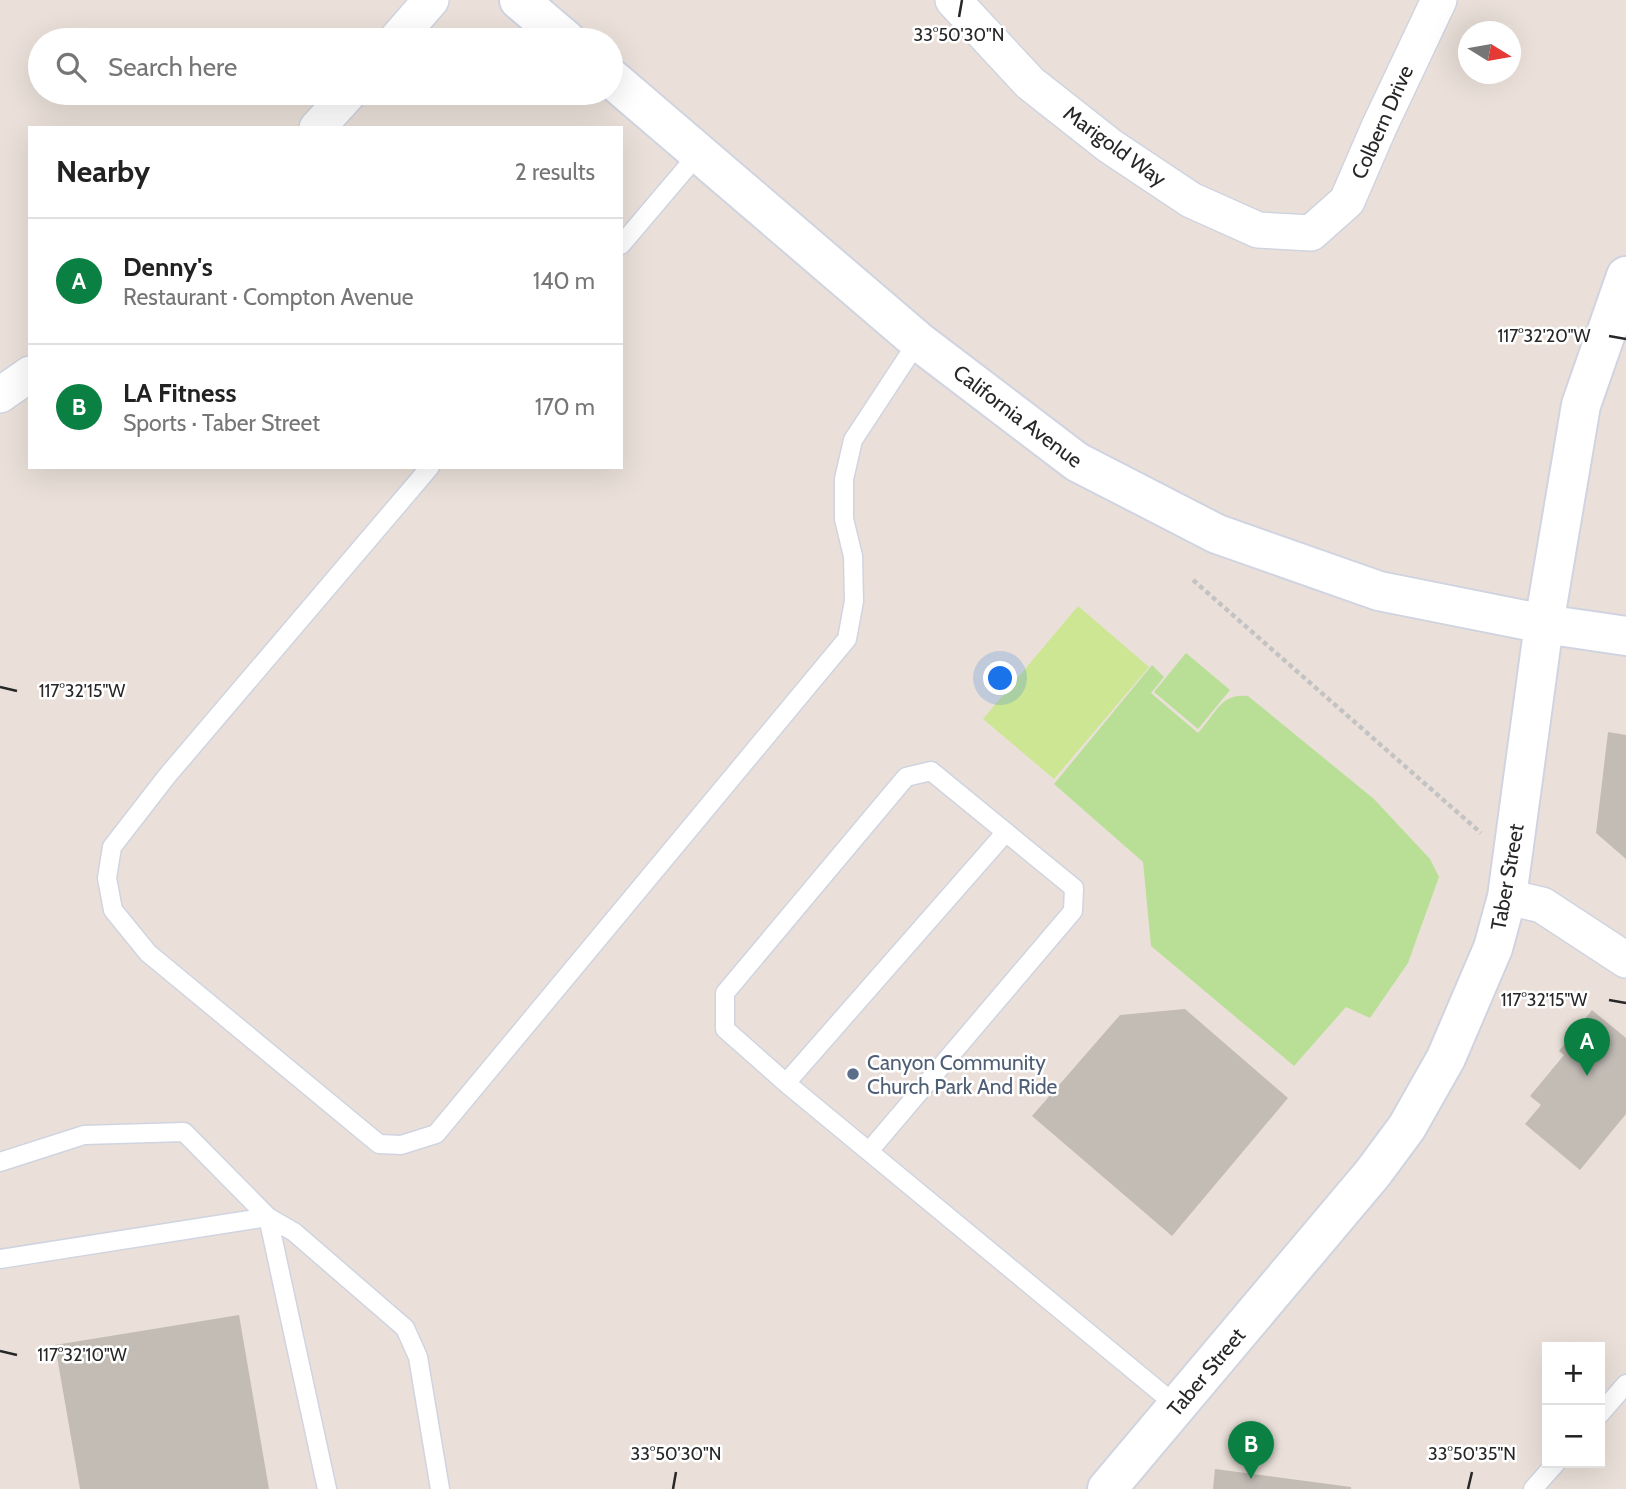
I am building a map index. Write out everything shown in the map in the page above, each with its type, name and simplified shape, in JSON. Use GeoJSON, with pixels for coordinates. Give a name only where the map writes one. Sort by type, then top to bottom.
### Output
{"type":"FeatureCollection","features":[{"type":"Feature","properties":{"kind":"street"},"geometry":{"type":"LineString","coordinates":[[406,28],[431,0]]}},
{"type":"Feature","properties":{"kind":"street"},"geometry":{"type":"LineString","coordinates":[[519,0],[552,28]]}},
{"type":"Feature","properties":{"kind":"street","name":"Marigold Way"},"geometry":{"type":"LineString","coordinates":[[953,0],[1030,83],[1110,146],[1191,200],[1258,230],[1311,233]]}},
{"type":"Feature","properties":{"kind":"street","name":"Colbern Drive"},"geometry":{"type":"LineString","coordinates":[[1311,233],[1347,201],[1439,0]]}},
{"type":"Feature","properties":{"kind":"street","name":"California Avenue"},"geometry":{"type":"LineString","coordinates":[[623,89],[918,341],[1077,462],[1217,534],[1379,591],[1544,624],[1626,636]]}},
{"type":"Feature","properties":{"kind":"street"},"geometry":{"type":"LineString","coordinates":[[319,126],[338,105]]}},
{"type":"Feature","properties":{"kind":"street","name":"Taber Street"},"geometry":{"type":"LineString","coordinates":[[1107,1489],[1373,1173],[1407,1127],[1451,1046],[1493,948],[1507,897],[1544,624],[1581,405],[1626,276]]}},
{"type":"Feature","properties":{"kind":"street"},"geometry":{"type":"LineString","coordinates":[[0,395],[28,375]]}},
{"type":"Feature","properties":{"kind":"street"},"geometry":{"type":"LineString","coordinates":[[1507,897],[1542,905],[1626,960]]}},
{"type":"Feature","properties":{"kind":"lane"},"geometry":{"type":"LineString","coordinates":[[623,243],[699,153]]}},
{"type":"Feature","properties":{"kind":"lane"},"geometry":{"type":"LineString","coordinates":[[428,469],[167,776],[112,847],[107,878],[113,910],[148,953],[379,1144],[401,1145],[436,1134],[847,639],[854,601],[853,556],[844,519],[844,478],[853,440],[918,341]]}},
{"type":"Feature","properties":{"kind":"lane"},"geometry":{"type":"LineString","coordinates":[[870,1150],[1073,911],[1074,888],[931,771],[906,777],[725,993],[725,1030],[1177,1406]]}},
{"type":"Feature","properties":{"kind":"lane"},"geometry":{"type":"LineString","coordinates":[[786,1083],[1006,832]]}},
{"type":"Feature","properties":{"kind":"lane"},"geometry":{"type":"LineString","coordinates":[[0,1162],[84,1135],[184,1132],[268,1217],[294,1232],[405,1328],[418,1357],[440,1489]]}},
{"type":"Feature","properties":{"kind":"lane"},"geometry":{"type":"LineString","coordinates":[[0,1259],[268,1217]]}},
{"type":"Feature","properties":{"kind":"lane"},"geometry":{"type":"LineString","coordinates":[[268,1217],[327,1489]]}},
{"type":"Feature","properties":{"kind":"lane"},"geometry":{"type":"LineString","coordinates":[[1605,1408],[1626,1384]]}},
{"type":"Feature","properties":{"kind":"lane"},"geometry":{"type":"LineString","coordinates":[[1533,1489],[1552,1468]]}},
{"type":"Feature","properties":{"kind":"path"},"geometry":{"type":"LineString","coordinates":[[1193,580],[1478,832],[1515,838]]}},
{"type":"Feature","properties":{"kind":"green space"},"geometry":{"type":"Polygon","coordinates":[[[1078,606],[1149,667],[1054,779],[983,719],[1078,606]]]}},
{"type":"Feature","properties":{"kind":"green space"},"geometry":{"type":"Polygon","coordinates":[[[1186,653],[1230,690],[1198,729],[1154,692],[1186,653]]]}},
{"type":"Feature","properties":{"kind":"green space"},"geometry":{"type":"Polygon","coordinates":[[[1152,665],[1164,677],[1151,693],[1198,733],[1225,701],[1248,696],[1374,799],[1430,859],[1439,877],[1408,963],[1370,1018],[1346,1007],[1294,1066],[1151,946],[1143,862],[1054,784],[1152,665]]]}},
{"type":"Feature","properties":{"kind":"building"},"geometry":{"type":"Polygon","coordinates":[[[1608,732],[1626,735],[1626,859],[1596,833],[1608,732]]]}},
{"type":"Feature","properties":{"kind":"building"},"geometry":{"type":"Polygon","coordinates":[[[1185,1009],[1288,1098],[1172,1236],[1032,1116],[1120,1015],[1185,1009]]]}},
{"type":"Feature","properties":{"kind":"building"},"geometry":{"type":"Polygon","coordinates":[[[1592,1010],[1626,1038],[1626,1114],[1580,1170],[1525,1124],[1541,1105],[1530,1096],[1564,1055],[1559,1051],[1592,1010]]]}},
{"type":"Feature","properties":{"kind":"building"},"geometry":{"type":"Polygon","coordinates":[[[239,1315],[269,1489],[80,1489],[55,1345],[239,1315]]]}},
{"type":"Feature","properties":{"kind":"building"},"geometry":{"type":"Polygon","coordinates":[[[1215,1469],[1351,1487],[1351,1489],[1213,1489],[1215,1469]]]}},
{"type":"Feature","properties":{"kind":"place","name":"Canyon Community Church Park And Ride"},"geometry":{"type":"Point","coordinates":[853,1074]}},
{"type":"Feature","properties":{"kind":"place","name":"Denny's"},"geometry":{"type":"Point","coordinates":[1587,1076]}},
{"type":"Feature","properties":{"kind":"place","name":"LA Fitness"},"geometry":{"type":"Point","coordinates":[1251,1479]}}]}
